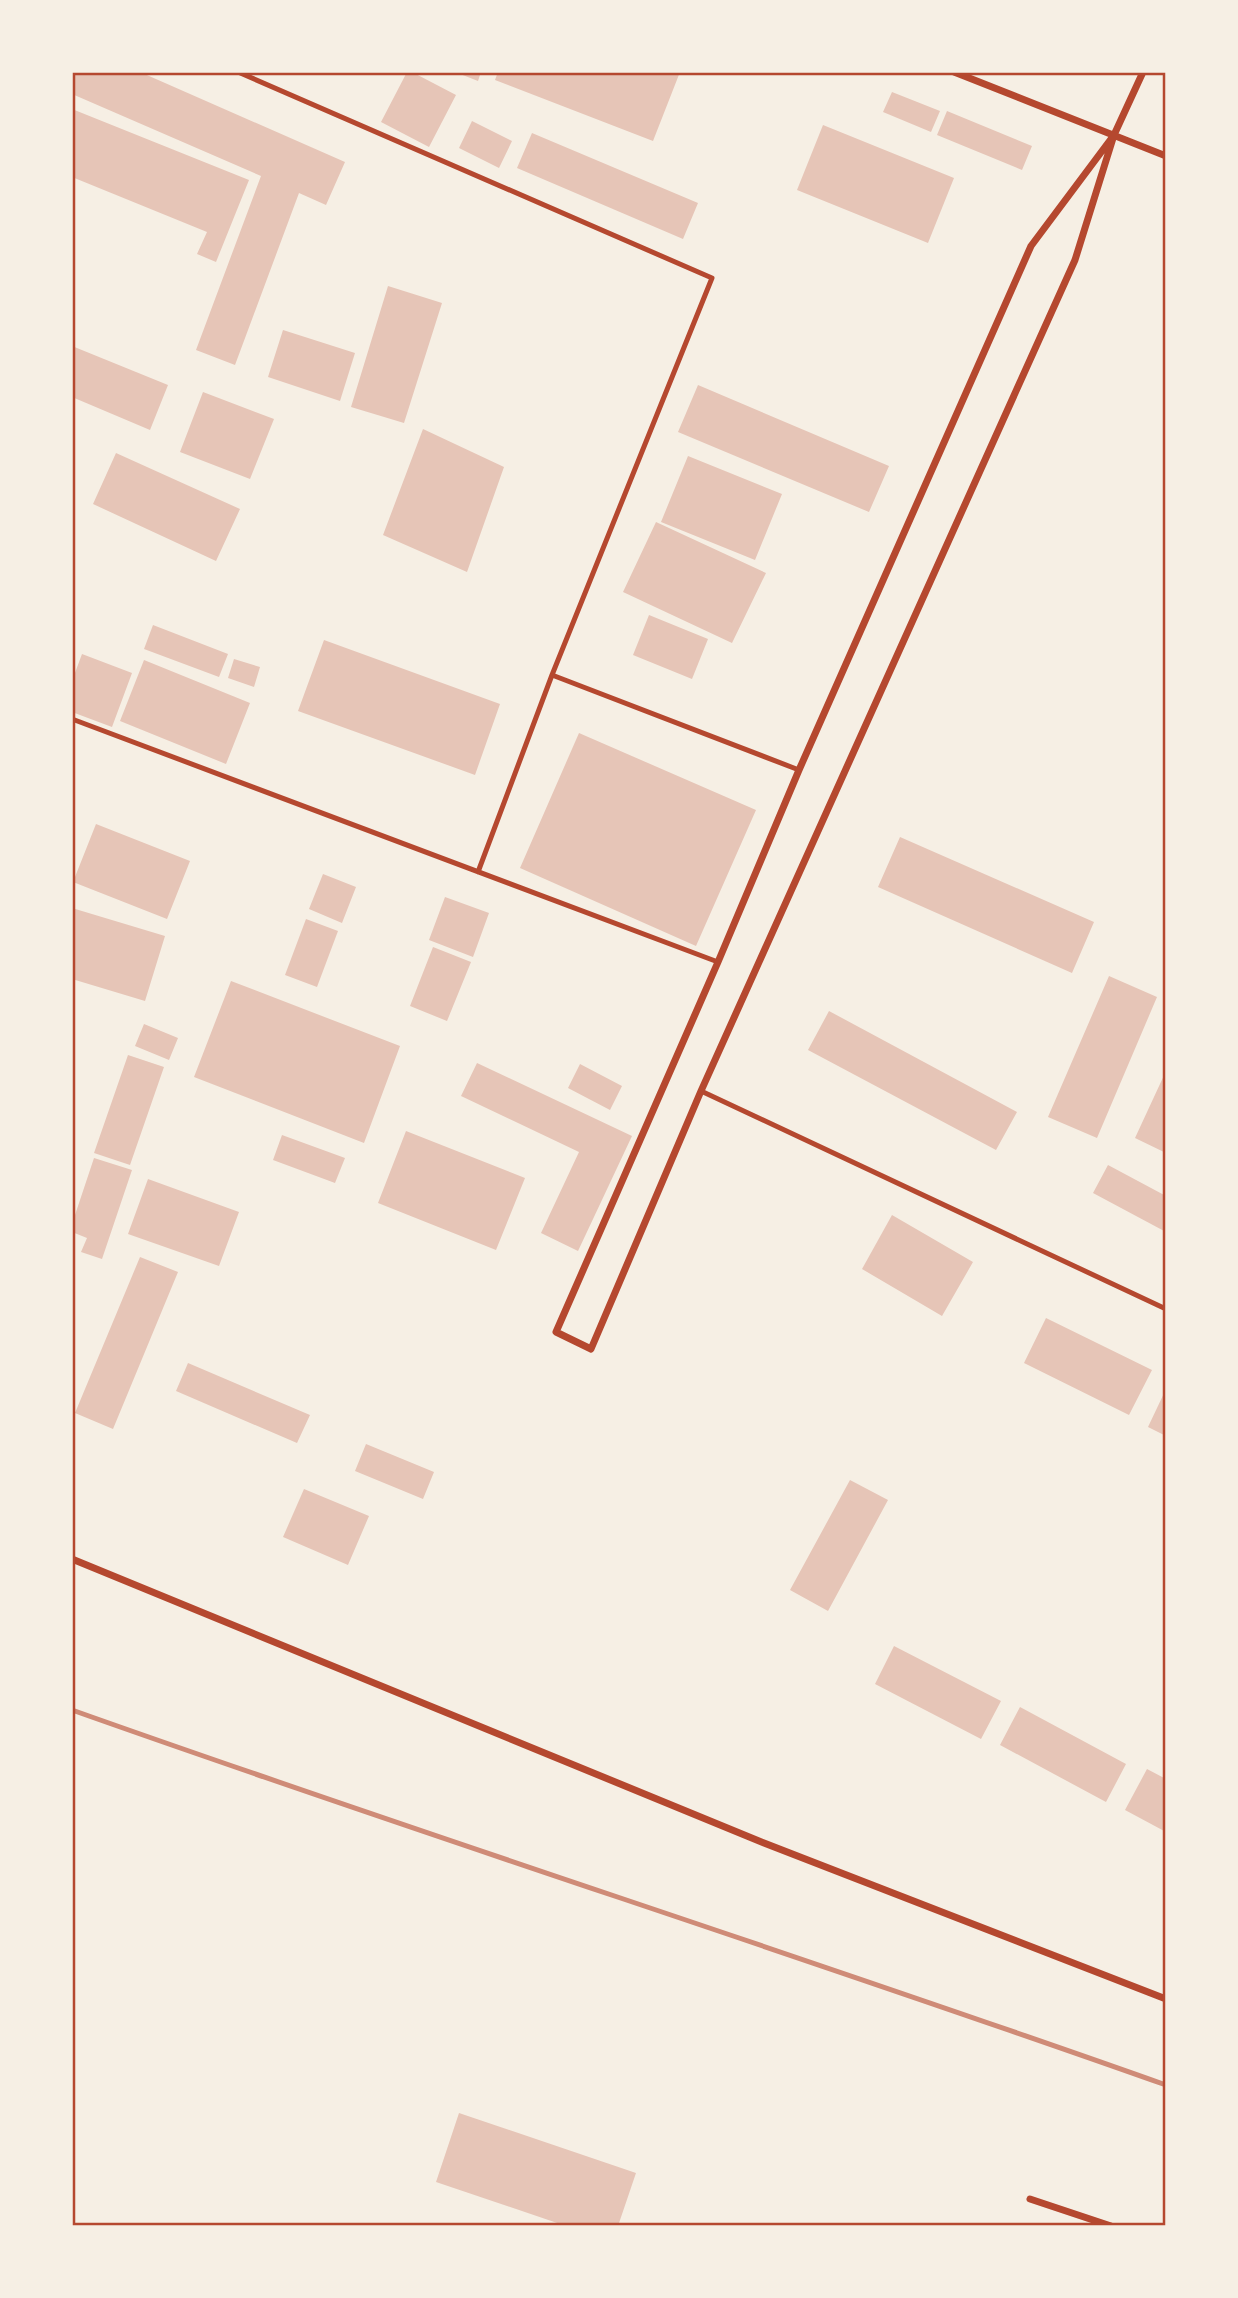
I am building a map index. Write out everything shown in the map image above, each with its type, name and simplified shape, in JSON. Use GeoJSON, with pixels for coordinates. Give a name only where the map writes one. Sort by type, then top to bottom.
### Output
{"type":"FeatureCollection","features":[{"type":"Feature","properties":{"kind":"street"},"geometry":{"type":"LineString","coordinates":[[954,72],[1166,156]]}},
{"type":"Feature","properties":{"kind":"street"},"geometry":{"type":"LineString","coordinates":[[1114,135],[1031,246],[799,770],[556,1332],[591,1349],[701,1091],[1075,260],[1114,135],[1143,72]]}},
{"type":"Feature","properties":{"kind":"street"},"geometry":{"type":"LineString","coordinates":[[72,1559],[764,1843],[1166,1999]]}},
{"type":"Feature","properties":{"kind":"street"},"geometry":{"type":"LineString","coordinates":[[1030,2199],[1111,2226]]}},
{"type":"Feature","properties":{"kind":"lane"},"geometry":{"type":"LineString","coordinates":[[238,72],[712,278],[552,675],[478,872]]}},
{"type":"Feature","properties":{"kind":"lane"},"geometry":{"type":"LineString","coordinates":[[552,675],[799,770]]}},
{"type":"Feature","properties":{"kind":"lane"},"geometry":{"type":"LineString","coordinates":[[72,719],[718,962]]}},
{"type":"Feature","properties":{"kind":"lane"},"geometry":{"type":"LineString","coordinates":[[701,1091],[1166,1310]]}},
{"type":"Feature","properties":{"kind":"building"},"geometry":{"type":"Polygon","coordinates":[[[72,72],[140,72],[345,162],[326,205],[299,193],[235,365],[196,350],[261,176],[72,94],[72,72]]]}},
{"type":"Feature","properties":{"kind":"building"},"geometry":{"type":"Polygon","coordinates":[[[407,72],[412,72],[456,95],[429,147],[381,122],[407,72]]]}},
{"type":"Feature","properties":{"kind":"building"},"geometry":{"type":"Polygon","coordinates":[[[455,72],[481,72],[478,81],[455,72]]]}},
{"type":"Feature","properties":{"kind":"building"},"geometry":{"type":"Polygon","coordinates":[[[498,72],[680,72],[653,141],[495,80],[498,72]]]}},
{"type":"Feature","properties":{"kind":"building"},"geometry":{"type":"Polygon","coordinates":[[[892,92],[940,111],[931,132],[883,112],[892,92]]]}},
{"type":"Feature","properties":{"kind":"building"},"geometry":{"type":"Polygon","coordinates":[[[72,109],[249,180],[216,262],[197,254],[207,232],[72,177],[72,109]]]}},
{"type":"Feature","properties":{"kind":"building"},"geometry":{"type":"Polygon","coordinates":[[[947,111],[1032,146],[1022,170],[937,135],[947,111]]]}},
{"type":"Feature","properties":{"kind":"building"},"geometry":{"type":"Polygon","coordinates":[[[472,121],[512,141],[499,168],[459,148],[472,121]]]}},
{"type":"Feature","properties":{"kind":"building"},"geometry":{"type":"Polygon","coordinates":[[[823,125],[954,178],[928,243],[797,190],[823,125]]]}},
{"type":"Feature","properties":{"kind":"building"},"geometry":{"type":"Polygon","coordinates":[[[532,133],[698,203],[683,239],[517,168],[532,133]]]}},
{"type":"Feature","properties":{"kind":"building"},"geometry":{"type":"Polygon","coordinates":[[[388,286],[442,303],[404,423],[351,407],[388,286]]]}},
{"type":"Feature","properties":{"kind":"building"},"geometry":{"type":"Polygon","coordinates":[[[283,330],[355,353],[340,401],[268,377],[283,330]]]}},
{"type":"Feature","properties":{"kind":"building"},"geometry":{"type":"Polygon","coordinates":[[[72,346],[168,385],[150,430],[72,397],[72,346]]]}},
{"type":"Feature","properties":{"kind":"building"},"geometry":{"type":"Polygon","coordinates":[[[698,385],[889,466],[869,512],[678,432],[698,385]]]}},
{"type":"Feature","properties":{"kind":"building"},"geometry":{"type":"Polygon","coordinates":[[[203,392],[274,419],[250,479],[180,452],[203,392]]]}},
{"type":"Feature","properties":{"kind":"building"},"geometry":{"type":"Polygon","coordinates":[[[423,429],[504,467],[467,572],[383,535],[423,429]]]}},
{"type":"Feature","properties":{"kind":"building"},"geometry":{"type":"Polygon","coordinates":[[[116,453],[240,509],[216,561],[93,504],[116,453]]]}},
{"type":"Feature","properties":{"kind":"building"},"geometry":{"type":"Polygon","coordinates":[[[688,456],[782,494],[755,560],[661,522],[688,456]]]}},
{"type":"Feature","properties":{"kind":"building"},"geometry":{"type":"Polygon","coordinates":[[[656,522],[766,573],[732,643],[623,592],[656,522]]]}},
{"type":"Feature","properties":{"kind":"building"},"geometry":{"type":"Polygon","coordinates":[[[649,615],[708,639],[692,679],[633,655],[649,615]]]}},
{"type":"Feature","properties":{"kind":"building"},"geometry":{"type":"Polygon","coordinates":[[[153,625],[228,654],[219,677],[144,649],[153,625]]]}},
{"type":"Feature","properties":{"kind":"building"},"geometry":{"type":"Polygon","coordinates":[[[324,640],[500,704],[475,775],[298,711],[324,640]]]}},
{"type":"Feature","properties":{"kind":"building"},"geometry":{"type":"Polygon","coordinates":[[[82,654],[132,673],[112,727],[72,712],[72,681],[82,654]]]}},
{"type":"Feature","properties":{"kind":"building"},"geometry":{"type":"Polygon","coordinates":[[[234,659],[260,667],[254,687],[228,678],[234,659]]]}},
{"type":"Feature","properties":{"kind":"building"},"geometry":{"type":"Polygon","coordinates":[[[144,660],[250,703],[226,764],[120,721],[144,660]]]}},
{"type":"Feature","properties":{"kind":"building"},"geometry":{"type":"Polygon","coordinates":[[[579,733],[756,810],[696,946],[520,868],[579,733]]]}},
{"type":"Feature","properties":{"kind":"building"},"geometry":{"type":"Polygon","coordinates":[[[96,824],[190,861],[167,919],[73,882],[96,824]]]}},
{"type":"Feature","properties":{"kind":"building"},"geometry":{"type":"Polygon","coordinates":[[[900,837],[1094,922],[1072,973],[878,887],[900,837]]]}},
{"type":"Feature","properties":{"kind":"building"},"geometry":{"type":"Polygon","coordinates":[[[323,874],[356,887],[342,923],[309,909],[323,874]]]}},
{"type":"Feature","properties":{"kind":"building"},"geometry":{"type":"Polygon","coordinates":[[[445,897],[489,913],[473,957],[429,940],[445,897]]]}},
{"type":"Feature","properties":{"kind":"building"},"geometry":{"type":"Polygon","coordinates":[[[72,908],[165,936],[145,1001],[72,979],[72,908]]]}},
{"type":"Feature","properties":{"kind":"building"},"geometry":{"type":"Polygon","coordinates":[[[306,919],[338,931],[317,987],[285,975],[306,919]]]}},
{"type":"Feature","properties":{"kind":"building"},"geometry":{"type":"Polygon","coordinates":[[[433,947],[471,962],[447,1021],[410,1006],[433,947]]]}},
{"type":"Feature","properties":{"kind":"building"},"geometry":{"type":"Polygon","coordinates":[[[1109,976],[1157,997],[1097,1138],[1048,1117],[1109,976]]]}},
{"type":"Feature","properties":{"kind":"building"},"geometry":{"type":"Polygon","coordinates":[[[231,981],[400,1046],[364,1143],[194,1077],[231,981]]]}},
{"type":"Feature","properties":{"kind":"building"},"geometry":{"type":"Polygon","coordinates":[[[829,1011],[1017,1112],[996,1150],[808,1050],[829,1011]]]}},
{"type":"Feature","properties":{"kind":"building"},"geometry":{"type":"Polygon","coordinates":[[[144,1024],[178,1038],[169,1060],[135,1046],[144,1024]]]}},
{"type":"Feature","properties":{"kind":"building"},"geometry":{"type":"Polygon","coordinates":[[[128,1055],[164,1067],[130,1165],[94,1153],[128,1055]]]}},
{"type":"Feature","properties":{"kind":"building"},"geometry":{"type":"Polygon","coordinates":[[[477,1063],[632,1136],[578,1251],[541,1233],[579,1152],[461,1096],[477,1063]]]}},
{"type":"Feature","properties":{"kind":"building"},"geometry":{"type":"Polygon","coordinates":[[[580,1064],[622,1086],[610,1110],[568,1088],[580,1064]]]}},
{"type":"Feature","properties":{"kind":"building"},"geometry":{"type":"Polygon","coordinates":[[[1166,1071],[1166,1153],[1135,1138],[1166,1071]]]}},
{"type":"Feature","properties":{"kind":"building"},"geometry":{"type":"Polygon","coordinates":[[[406,1131],[525,1178],[496,1250],[378,1203],[406,1131]]]}},
{"type":"Feature","properties":{"kind":"building"},"geometry":{"type":"Polygon","coordinates":[[[282,1135],[345,1158],[335,1183],[273,1160],[282,1135]]]}},
{"type":"Feature","properties":{"kind":"building"},"geometry":{"type":"Polygon","coordinates":[[[94,1158],[132,1170],[102,1259],[81,1252],[87,1238],[72,1232],[72,1224],[94,1158]]]}},
{"type":"Feature","properties":{"kind":"building"},"geometry":{"type":"Polygon","coordinates":[[[1108,1165],[1166,1196],[1166,1232],[1093,1193],[1108,1165]]]}},
{"type":"Feature","properties":{"kind":"building"},"geometry":{"type":"Polygon","coordinates":[[[148,1179],[239,1212],[219,1266],[128,1234],[148,1179]]]}},
{"type":"Feature","properties":{"kind":"building"},"geometry":{"type":"Polygon","coordinates":[[[892,1215],[973,1262],[942,1316],[862,1269],[892,1215]]]}},
{"type":"Feature","properties":{"kind":"building"},"geometry":{"type":"Polygon","coordinates":[[[140,1257],[178,1272],[113,1429],[75,1413],[140,1257]]]}},
{"type":"Feature","properties":{"kind":"building"},"geometry":{"type":"Polygon","coordinates":[[[1046,1318],[1152,1370],[1129,1415],[1024,1363],[1046,1318]]]}},
{"type":"Feature","properties":{"kind":"building"},"geometry":{"type":"Polygon","coordinates":[[[188,1363],[310,1415],[297,1443],[176,1391],[188,1363]]]}},
{"type":"Feature","properties":{"kind":"building"},"geometry":{"type":"Polygon","coordinates":[[[1166,1389],[1166,1436],[1148,1427],[1166,1389]]]}},
{"type":"Feature","properties":{"kind":"building"},"geometry":{"type":"Polygon","coordinates":[[[366,1444],[434,1472],[423,1499],[355,1471],[366,1444]]]}},
{"type":"Feature","properties":{"kind":"building"},"geometry":{"type":"Polygon","coordinates":[[[850,1480],[888,1500],[828,1611],[790,1590],[850,1480]]]}},
{"type":"Feature","properties":{"kind":"building"},"geometry":{"type":"Polygon","coordinates":[[[304,1489],[369,1516],[348,1565],[283,1537],[304,1489]]]}},
{"type":"Feature","properties":{"kind":"building"},"geometry":{"type":"Polygon","coordinates":[[[894,1646],[1001,1701],[981,1739],[875,1684],[894,1646]]]}},
{"type":"Feature","properties":{"kind":"building"},"geometry":{"type":"Polygon","coordinates":[[[1020,1707],[1126,1764],[1106,1802],[1000,1745],[1020,1707]]]}},
{"type":"Feature","properties":{"kind":"building"},"geometry":{"type":"Polygon","coordinates":[[[1147,1769],[1166,1779],[1166,1832],[1125,1810],[1147,1769]]]}},
{"type":"Feature","properties":{"kind":"building"},"geometry":{"type":"Polygon","coordinates":[[[459,2113],[636,2173],[618,2226],[566,2226],[436,2182],[459,2113]]]}},
{"type":"Feature","properties":{"kind":"railway"},"geometry":{"type":"LineString","coordinates":[[72,1710],[1166,2085]]}}]}
